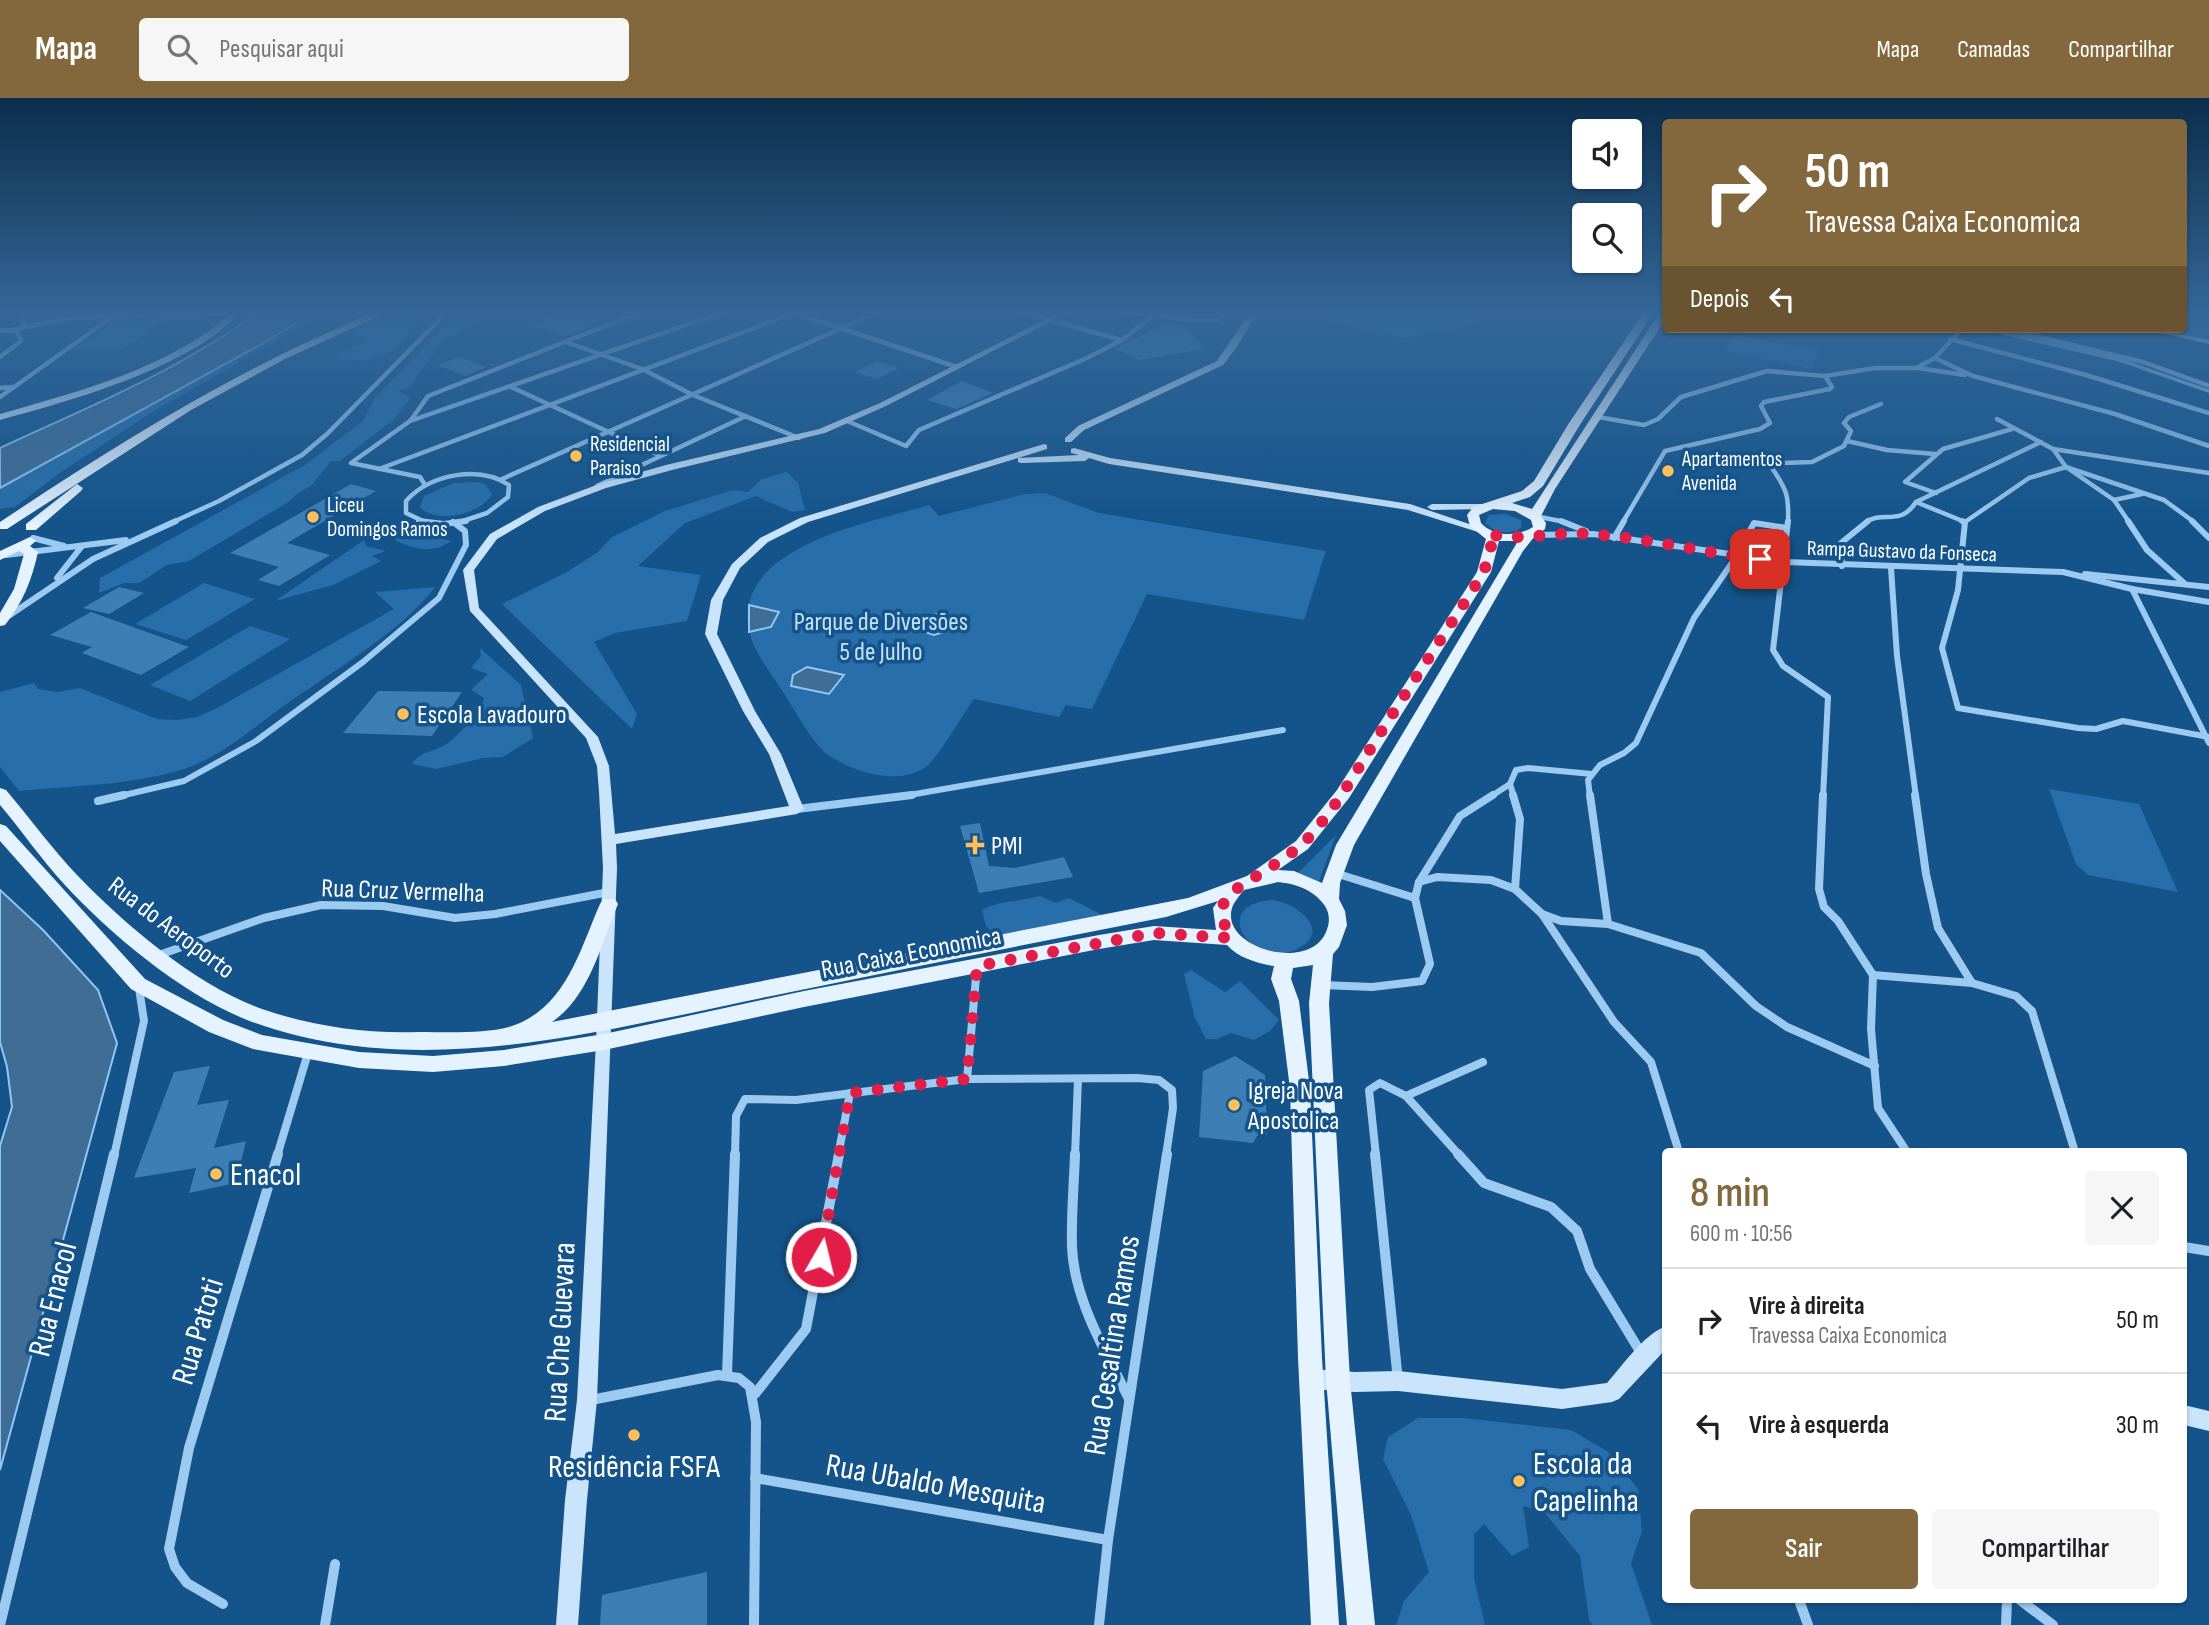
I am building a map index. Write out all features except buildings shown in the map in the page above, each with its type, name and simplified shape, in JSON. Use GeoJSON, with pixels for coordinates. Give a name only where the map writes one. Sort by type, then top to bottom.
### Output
{"type":"FeatureCollection","features":[{"type":"Feature","properties":{"kind":"main road"},"geometry":{"type":"LineString","coordinates":[[29,541],[2,526],[90,465],[226,383]]}},
{"type":"Feature","properties":{"kind":"main road"},"geometry":{"type":"LineString","coordinates":[[1,556],[29,541],[92,477],[243,383]]}},
{"type":"Feature","properties":{"kind":"main road"},"geometry":{"type":"LineString","coordinates":[[1246,882],[1270,875],[1295,879],[1318,888],[1336,909],[1338,931],[1324,950],[1306,959],[1284,962],[1248,952],[1231,938],[1223,924],[1221,909],[1227,896],[1246,882],[1302,845],[1343,794],[1484,572],[1493,539],[1473,520],[1476,510],[1527,494],[1539,483],[1601,383]]}},
{"type":"Feature","properties":{"kind":"main road"},"geometry":{"type":"LineString","coordinates":[[1535,516],[1549,489],[1620,383]]}},
{"type":"Feature","properties":{"kind":"main road"},"geometry":{"type":"LineString","coordinates":[[1330,899],[1334,873],[1352,833],[1517,550],[1539,529],[1535,516],[1520,508],[1488,506]]}},
{"type":"Feature","properties":{"kind":"main road"},"geometry":{"type":"LineString","coordinates":[[1485,532],[1509,538],[1531,536]]}},
{"type":"Feature","properties":{"kind":"main road"},"geometry":{"type":"LineString","coordinates":[[2,621],[20,592],[29,541]]}},
{"type":"Feature","properties":{"kind":"main road","name":"Rua do Aeroporto"},"geometry":{"type":"LineString","coordinates":[[0,794],[81,890],[183,974],[228,1003],[293,1027],[408,1041],[474,1040],[604,1022],[1166,910],[1198,902],[1246,882]]}},
{"type":"Feature","properties":{"kind":"main road","name":"Rua do Aeroporto"},"geometry":{"type":"LineString","coordinates":[[0,830],[138,984],[216,1026],[260,1043],[308,1053],[398,1064],[455,1063],[604,1042]]}},
{"type":"Feature","properties":{"kind":"main road"},"geometry":{"type":"LineString","coordinates":[[510,1036],[550,1013],[565,1000],[575,984],[609,898]]}},
{"type":"Feature","properties":{"kind":"main road","name":"Rua Caixa Economica"},"geometry":{"type":"LineString","coordinates":[[604,1042],[1154,933],[1231,938]]}},
{"type":"Feature","properties":{"kind":"main road"},"geometry":{"type":"LineString","coordinates":[[1324,950],[1320,985],[1325,1625]]}},
{"type":"Feature","properties":{"kind":"main road"},"geometry":{"type":"LineString","coordinates":[[1284,962],[1281,979],[1289,1001],[1300,1089],[1324,1379],[1361,1625]]}},
{"type":"Feature","properties":{"kind":"street"},"geometry":{"type":"LineString","coordinates":[[0,397],[19,383]]}},
{"type":"Feature","properties":{"kind":"street"},"geometry":{"type":"LineString","coordinates":[[0,417],[102,383]]}},
{"type":"Feature","properties":{"kind":"street"},"geometry":{"type":"LineString","coordinates":[[2,621],[49,586],[132,539],[219,501],[302,455],[327,434],[377,383]]}},
{"type":"Feature","properties":{"kind":"street"},"geometry":{"type":"LineString","coordinates":[[410,421],[428,396],[460,383]]}},
{"type":"Feature","properties":{"kind":"street"},"geometry":{"type":"LineString","coordinates":[[425,485],[420,477],[351,463],[410,421],[521,383]]}},
{"type":"Feature","properties":{"kind":"street"},"geometry":{"type":"LineString","coordinates":[[378,469],[605,383]]}},
{"type":"Feature","properties":{"kind":"street"},"geometry":{"type":"LineString","coordinates":[[670,383],[799,438]]}},
{"type":"Feature","properties":{"kind":"street"},"geometry":{"type":"LineString","coordinates":[[502,480],[609,430],[719,383]]}},
{"type":"Feature","properties":{"kind":"street","name":"Rua Che Guevara"},"geometry":{"type":"LineString","coordinates":[[567,1625],[576,1500],[587,1400],[604,1042],[609,840],[603,766],[592,737],[474,609],[467,589],[472,566],[497,534],[529,514],[596,486],[799,438],[847,421],[922,383]]}},
{"type":"Feature","properties":{"kind":"street"},"geometry":{"type":"LineString","coordinates":[[847,421],[906,446],[919,430],[1024,383]]}},
{"type":"Feature","properties":{"kind":"street"},"geometry":{"type":"LineString","coordinates":[[797,809],[775,754],[749,711],[711,634],[717,600],[736,566],[764,540],[804,520],[1056,442],[1177,383]]}},
{"type":"Feature","properties":{"kind":"street"},"geometry":{"type":"LineString","coordinates":[[1598,417],[1644,425],[1658,419],[1681,397],[1722,383]]}},
{"type":"Feature","properties":{"kind":"street"},"geometry":{"type":"LineString","coordinates":[[1614,538],[1659,457],[1665,451],[1760,429],[1770,423],[1761,406],[1764,402],[1829,389],[1832,387],[1830,383]]}},
{"type":"Feature","properties":{"kind":"street"},"geometry":{"type":"LineString","coordinates":[[2000,383],[2115,414],[2209,446]]}},
{"type":"Feature","properties":{"kind":"street"},"geometry":{"type":"LineString","coordinates":[[2113,383],[2209,413]]}},
{"type":"Feature","properties":{"kind":"street"},"geometry":{"type":"LineString","coordinates":[[0,388],[14,387]]}},
{"type":"Feature","properties":{"kind":"street"},"geometry":{"type":"LineString","coordinates":[[511,387],[661,456]]}},
{"type":"Feature","properties":{"kind":"street"},"geometry":{"type":"LineString","coordinates":[[1881,404],[1849,417],[1844,423],[1851,431],[1844,446],[1812,462],[1783,463],[1772,468],[1786,488],[1789,500],[1785,562],[1773,650],[1783,666],[1828,697],[1819,888],[1824,907],[1838,921],[1873,975],[1871,1030],[1878,1108],[1904,1148]]}},
{"type":"Feature","properties":{"kind":"street"},"geometry":{"type":"LineString","coordinates":[[596,486],[746,416]]}},
{"type":"Feature","properties":{"kind":"street"},"geometry":{"type":"LineString","coordinates":[[1997,419],[2053,449],[2209,473]]}},
{"type":"Feature","properties":{"kind":"street"},"geometry":{"type":"LineString","coordinates":[[1936,493],[1905,482],[1934,454],[1943,449],[2012,429]]}},
{"type":"Feature","properties":{"kind":"street"},"geometry":{"type":"LineString","coordinates":[[1847,441],[1887,450],[1934,454]]}},
{"type":"Feature","properties":{"kind":"street"},"geometry":{"type":"LineString","coordinates":[[1056,442],[1054,454],[1074,451],[1097,458],[1380,502],[1446,516],[1485,532]]}},
{"type":"Feature","properties":{"kind":"street"},"geometry":{"type":"LineString","coordinates":[[1056,442],[1076,445],[1074,451]]}},
{"type":"Feature","properties":{"kind":"street"},"geometry":{"type":"LineString","coordinates":[[1842,566],[1841,543],[1870,519],[1891,519],[1909,513],[1916,502],[2041,442]]}},
{"type":"Feature","properties":{"kind":"street"},"geometry":{"type":"LineString","coordinates":[[2053,449],[2066,467],[2114,500],[2147,550],[2184,583]]}},
{"type":"Feature","properties":{"kind":"street"},"geometry":{"type":"LineString","coordinates":[[999,461],[1097,458]]}},
{"type":"Feature","properties":{"kind":"street"},"geometry":{"type":"LineString","coordinates":[[2208,739],[2123,721],[2096,729],[2078,728],[1958,708],[1941,648],[1958,590],[1965,522],[2029,478],[2066,467],[2175,506],[2209,538]]}},
{"type":"Feature","properties":{"kind":"street"},"geometry":{"type":"LineString","coordinates":[[467,474],[484,474],[502,480],[510,489],[508,497],[500,505],[476,517],[453,522],[420,521],[406,513],[406,501],[425,485],[467,474]]}},
{"type":"Feature","properties":{"kind":"street"},"geometry":{"type":"LineString","coordinates":[[2114,500],[2143,494]]}},
{"type":"Feature","properties":{"kind":"street"},"geometry":{"type":"LineString","coordinates":[[1380,502],[1437,507],[1488,506]]}},
{"type":"Feature","properties":{"kind":"street"},"geometry":{"type":"LineString","coordinates":[[1916,502],[1965,522]]}},
{"type":"Feature","properties":{"kind":"street","name":"Rampa Gustavo da Fonseca"},"geometry":{"type":"LineString","coordinates":[[1535,516],[1557,519],[1593,534],[1736,557],[1842,566],[2063,572],[2132,589],[2209,602]]}},
{"type":"Feature","properties":{"kind":"street"},"geometry":{"type":"LineString","coordinates":[[98,801],[184,781],[256,741],[363,662],[439,598],[466,545],[465,531],[453,522]]}},
{"type":"Feature","properties":{"kind":"street"},"geometry":{"type":"LineString","coordinates":[[1608,923],[1588,780],[1597,765],[1613,756],[1628,752],[1636,743],[1694,618],[1736,557],[1754,523],[1787,528]]}},
{"type":"Feature","properties":{"kind":"street","name":"Rampa Gustavo da Fonseca"},"geometry":{"type":"LineString","coordinates":[[1531,536],[1593,534]]}},
{"type":"Feature","properties":{"kind":"street"},"geometry":{"type":"LineString","coordinates":[[29,541],[68,547],[132,539]]}},
{"type":"Feature","properties":{"kind":"street"},"geometry":{"type":"LineString","coordinates":[[29,541],[68,547]]}},
{"type":"Feature","properties":{"kind":"street"},"geometry":{"type":"LineString","coordinates":[[49,586],[74,559],[82,546]]}},
{"type":"Feature","properties":{"kind":"street"},"geometry":{"type":"LineString","coordinates":[[1891,568],[1897,656],[1926,874],[1938,928],[1972,983]]}},
{"type":"Feature","properties":{"kind":"street"},"geometry":{"type":"LineString","coordinates":[[2063,572],[2184,583],[2207,587],[2209,593]]}},
{"type":"Feature","properties":{"kind":"street"},"geometry":{"type":"LineString","coordinates":[[2132,589],[2208,739]]}},
{"type":"Feature","properties":{"kind":"street"},"geometry":{"type":"LineString","coordinates":[[609,840],[797,809],[921,794],[1283,730]]}},
{"type":"Feature","properties":{"kind":"street"},"geometry":{"type":"LineString","coordinates":[[1320,985],[1372,987],[1422,981],[1429,973],[1430,964],[1415,898],[1419,883],[1460,816],[1510,784],[1516,770],[1528,768],[1592,774]]}},
{"type":"Feature","properties":{"kind":"street"},"geometry":{"type":"LineString","coordinates":[[1510,784],[1520,819],[1515,889]]}},
{"type":"Feature","properties":{"kind":"street"},"geometry":{"type":"LineString","coordinates":[[1334,873],[1415,898]]}},
{"type":"Feature","properties":{"kind":"street"},"geometry":{"type":"LineString","coordinates":[[1419,883],[1437,877],[1491,880],[1515,889],[1542,914],[1614,1022],[1651,1062],[1678,1148]]}},
{"type":"Feature","properties":{"kind":"street","name":"Rua Cruz Vermelha"},"geometry":{"type":"LineString","coordinates":[[159,955],[264,918],[321,905],[373,905],[455,918],[609,898]]}},
{"type":"Feature","properties":{"kind":"street"},"geometry":{"type":"LineString","coordinates":[[1542,914],[1561,921],[1608,923],[1701,953],[1756,1006],[1787,1027],[1875,1066]]}},
{"type":"Feature","properties":{"kind":"street"},"geometry":{"type":"LineString","coordinates":[[967,1079],[977,966]]}},
{"type":"Feature","properties":{"kind":"street"},"geometry":{"type":"LineString","coordinates":[[1873,975],[1972,983],[2016,996],[2032,1012],[2074,1148]]}},
{"type":"Feature","properties":{"kind":"street","name":"Rua Enacol"},"geometry":{"type":"LineString","coordinates":[[0,1625],[140,1047],[144,1021],[138,984]]}},
{"type":"Feature","properties":{"kind":"street","name":"Rua Patoti"},"geometry":{"type":"LineString","coordinates":[[223,1604],[187,1583],[175,1567],[169,1549],[189,1448],[308,1053]]}},
{"type":"Feature","properties":{"kind":"street"},"geometry":{"type":"LineString","coordinates":[[1406,1096],[1483,1062]]}},
{"type":"Feature","properties":{"kind":"street","name":"Rua Cesaltina Ramos"},"geometry":{"type":"LineString","coordinates":[[1078,1079],[1108,1077],[1159,1080],[1172,1090],[1173,1108],[1145,1309],[1108,1540],[1099,1625]]}},
{"type":"Feature","properties":{"kind":"street"},"geometry":{"type":"LineString","coordinates":[[727,1375],[736,1116],[745,1099],[796,1100],[967,1079],[1078,1079],[1072,1248],[1075,1275],[1080,1294],[1129,1399]]}},
{"type":"Feature","properties":{"kind":"street"},"geometry":{"type":"LineString","coordinates":[[1398,1381],[1369,1090],[1380,1083],[1406,1096],[1485,1183],[1551,1208],[1577,1231],[1590,1269],[1643,1357]]}},
{"type":"Feature","properties":{"kind":"street"},"geometry":{"type":"LineString","coordinates":[[755,1394],[806,1329],[850,1093]]}},
{"type":"Feature","properties":{"kind":"street"},"geometry":{"type":"LineString","coordinates":[[2187,1247],[2209,1251]]}},
{"type":"Feature","properties":{"kind":"street"},"geometry":{"type":"LineString","coordinates":[[1324,1379],[1398,1381],[1562,1399],[1612,1392],[1662,1340]]}},
{"type":"Feature","properties":{"kind":"street"},"geometry":{"type":"LineString","coordinates":[[587,1400],[727,1375],[738,1377],[751,1387],[755,1394],[754,1625]]}},
{"type":"Feature","properties":{"kind":"street"},"geometry":{"type":"LineString","coordinates":[[2187,1417],[2209,1421]]}},
{"type":"Feature","properties":{"kind":"street","name":"Rua Ubaldo Mesquita"},"geometry":{"type":"LineString","coordinates":[[755,1478],[1108,1540]]}},
{"type":"Feature","properties":{"kind":"street"},"geometry":{"type":"LineString","coordinates":[[325,1625],[335,1564]]}},
{"type":"Feature","properties":{"kind":"street"},"geometry":{"type":"LineString","coordinates":[[1800,1603],[1808,1625]]}},
{"type":"Feature","properties":{"kind":"street"},"geometry":{"type":"LineString","coordinates":[[2006,1625],[2007,1603]]}},
{"type":"Feature","properties":{"kind":"street"},"geometry":{"type":"LineString","coordinates":[[2024,1603],[2053,1625]]}},
{"type":"Feature","properties":{"kind":"green space"},"geometry":{"type":"Polygon","coordinates":[[[171,383],[202,383],[154,411],[61,472],[15,507],[0,509],[0,481],[171,383]]]}},
{"type":"Feature","properties":{"kind":"green space"},"geometry":{"type":"Polygon","coordinates":[[[389,383],[413,383],[398,391],[411,398],[393,420],[340,461],[331,461],[312,485],[287,503],[189,561],[167,565],[139,583],[124,583],[99,593],[100,578],[305,465],[363,421],[375,398],[389,383]]]}},
{"type":"Feature","properties":{"kind":"green space"},"geometry":{"type":"Polygon","coordinates":[[[787,472],[798,483],[805,510],[792,512],[756,496],[685,523],[638,566],[701,575],[687,621],[615,633],[594,642],[637,714],[632,729],[502,604],[565,573],[598,552],[612,537],[665,511],[733,490],[748,492],[762,479],[787,472]]]}},
{"type":"Feature","properties":{"kind":"green space"},"geometry":{"type":"Polygon","coordinates":[[[478,482],[486,485],[492,494],[487,501],[469,512],[437,515],[420,507],[424,496],[454,483],[478,482]]]}},
{"type":"Feature","properties":{"kind":"green space","name":"Parque de Diversões 5 de Julho"},"geometry":{"type":"Polygon","coordinates":[[[1045,493],[1099,513],[1326,551],[1304,620],[1147,594],[1092,709],[1066,705],[1059,717],[974,699],[932,761],[915,772],[902,776],[860,771],[824,752],[761,659],[751,638],[750,601],[762,577],[784,558],[812,542],[875,520],[929,505],[939,516],[1025,494],[1045,493]]]}},
{"type":"Feature","properties":{"kind":"green space"},"geometry":{"type":"Polygon","coordinates":[[[1505,514],[1521,520],[1522,527],[1513,532],[1503,532],[1485,523],[1489,515],[1505,514]]]}},
{"type":"Feature","properties":{"kind":"green space"},"geometry":{"type":"Polygon","coordinates":[[[407,521],[426,532],[435,528],[445,530],[441,538],[451,541],[436,548],[421,549],[391,538],[407,521]]]}},
{"type":"Feature","properties":{"kind":"green space"},"geometry":{"type":"Polygon","coordinates":[[[364,540],[366,546],[386,551],[372,556],[381,561],[333,585],[275,601],[364,540]]]}},
{"type":"Feature","properties":{"kind":"green space"},"geometry":{"type":"Polygon","coordinates":[[[204,583],[255,599],[186,640],[135,624],[204,583]]]}},
{"type":"Feature","properties":{"kind":"green space"},"geometry":{"type":"Polygon","coordinates":[[[435,587],[422,603],[386,635],[238,740],[200,763],[166,774],[125,782],[19,791],[0,767],[0,692],[34,683],[38,689],[57,692],[80,688],[157,719],[197,717],[394,609],[375,592],[435,587]]]}},
{"type":"Feature","properties":{"kind":"green space"},"geometry":{"type":"Polygon","coordinates":[[[250,626],[290,639],[190,701],[150,685],[250,626]]]}},
{"type":"Feature","properties":{"kind":"green space"},"geometry":{"type":"Polygon","coordinates":[[[480,648],[521,685],[533,738],[503,757],[483,758],[436,769],[412,764],[422,755],[446,745],[478,719],[484,698],[471,690],[488,674],[471,668],[481,656],[480,648]]]}},
{"type":"Feature","properties":{"kind":"green space"},"geometry":{"type":"Polygon","coordinates":[[[2049,789],[2139,804],[2178,892],[2088,875],[2076,864],[2049,789]]]}},
{"type":"Feature","properties":{"kind":"green space"},"geometry":{"type":"Polygon","coordinates":[[[1336,835],[1318,884],[1297,874],[1336,835]]]}},
{"type":"Feature","properties":{"kind":"green space"},"geometry":{"type":"Polygon","coordinates":[[[1040,896],[1056,903],[1069,898],[1108,918],[996,936],[986,926],[982,910],[996,904],[1040,896]]]}},
{"type":"Feature","properties":{"kind":"green space"},"geometry":{"type":"Polygon","coordinates":[[[1273,900],[1302,913],[1312,928],[1312,936],[1295,950],[1279,954],[1264,951],[1252,944],[1243,934],[1240,923],[1243,912],[1253,904],[1273,900]]]}},
{"type":"Feature","properties":{"kind":"green space"},"geometry":{"type":"Polygon","coordinates":[[[1191,970],[1225,992],[1240,981],[1279,1020],[1270,1031],[1254,1040],[1231,1033],[1217,1039],[1206,1039],[1195,1018],[1184,974],[1191,970]]]}},
{"type":"Feature","properties":{"kind":"green space"},"geometry":{"type":"Polygon","coordinates":[[[1418,1418],[1464,1418],[1571,1430],[1607,1451],[1638,1489],[1642,1531],[1631,1563],[1652,1625],[1593,1625],[1589,1620],[1580,1556],[1545,1513],[1523,1506],[1529,1547],[1512,1556],[1484,1524],[1474,1534],[1474,1578],[1485,1625],[1396,1625],[1404,1601],[1429,1572],[1411,1515],[1383,1459],[1388,1437],[1418,1418]]]}},
{"type":"Feature","properties":{"kind":"shaded area"},"geometry":{"type":"Polygon","coordinates":[[[138,383],[190,383],[0,488],[0,448],[138,383]]]}},
{"type":"Feature","properties":{"kind":"shaded area"},"geometry":{"type":"Polygon","coordinates":[[[749,605],[779,612],[771,627],[749,632],[749,605]]]}},
{"type":"Feature","properties":{"kind":"shaded area"},"geometry":{"type":"Polygon","coordinates":[[[937,614],[952,619],[954,623],[951,630],[934,635],[919,630],[917,624],[923,618],[937,614]]]}},
{"type":"Feature","properties":{"kind":"shaded area"},"geometry":{"type":"Polygon","coordinates":[[[807,667],[844,675],[829,694],[791,686],[793,675],[807,667]]]}},
{"type":"Feature","properties":{"kind":"shaded area"},"geometry":{"type":"Polygon","coordinates":[[[0,890],[43,930],[98,990],[117,1043],[0,1470],[0,1146],[12,1107],[7,1067],[0,1042],[0,890]]]}},
{"type":"Feature","properties":{"kind":"waterway"},"geometry":{"type":"LineString","coordinates":[[2187,383],[2209,391]]}},
{"type":"Feature","properties":{"kind":"place","name":"Residencial Paraiso"},"geometry":{"type":"Point","coordinates":[576,456]}},
{"type":"Feature","properties":{"kind":"place","name":"Apartamentos Avenida"},"geometry":{"type":"Point","coordinates":[1668,471]}},
{"type":"Feature","properties":{"kind":"place","name":"Liceu Domingos Ramos"},"geometry":{"type":"Point","coordinates":[313,517]}},
{"type":"Feature","properties":{"kind":"place","name":"Escola Lavadouro"},"geometry":{"type":"Point","coordinates":[403,714]}},
{"type":"Feature","properties":{"kind":"place","name":"PMI"},"geometry":{"type":"Point","coordinates":[975,845]}},
{"type":"Feature","properties":{"kind":"place","name":"Igreja Nova Apostolica"},"geometry":{"type":"Point","coordinates":[1234,1105]}},
{"type":"Feature","properties":{"kind":"place","name":"Enacol"},"geometry":{"type":"Point","coordinates":[216,1174]}},
{"type":"Feature","properties":{"kind":"place","name":"Residência FSFA"},"geometry":{"type":"Point","coordinates":[634,1435]}},
{"type":"Feature","properties":{"kind":"place","name":"Escola da Capelinha"},"geometry":{"type":"Point","coordinates":[1519,1481]}},
{"type":"Feature","properties":{"kind":"route"},"geometry":{"type":"LineString","coordinates":[[821,1257],[850,1093],[967,1079],[977,966],[1154,933],[1231,938],[1223,924],[1221,909],[1227,896],[1238,885],[1302,845],[1343,794],[1484,572],[1492,548],[1493,539],[1489,534],[1516,538],[1550,533],[1593,534],[1760,559]]}}]}
